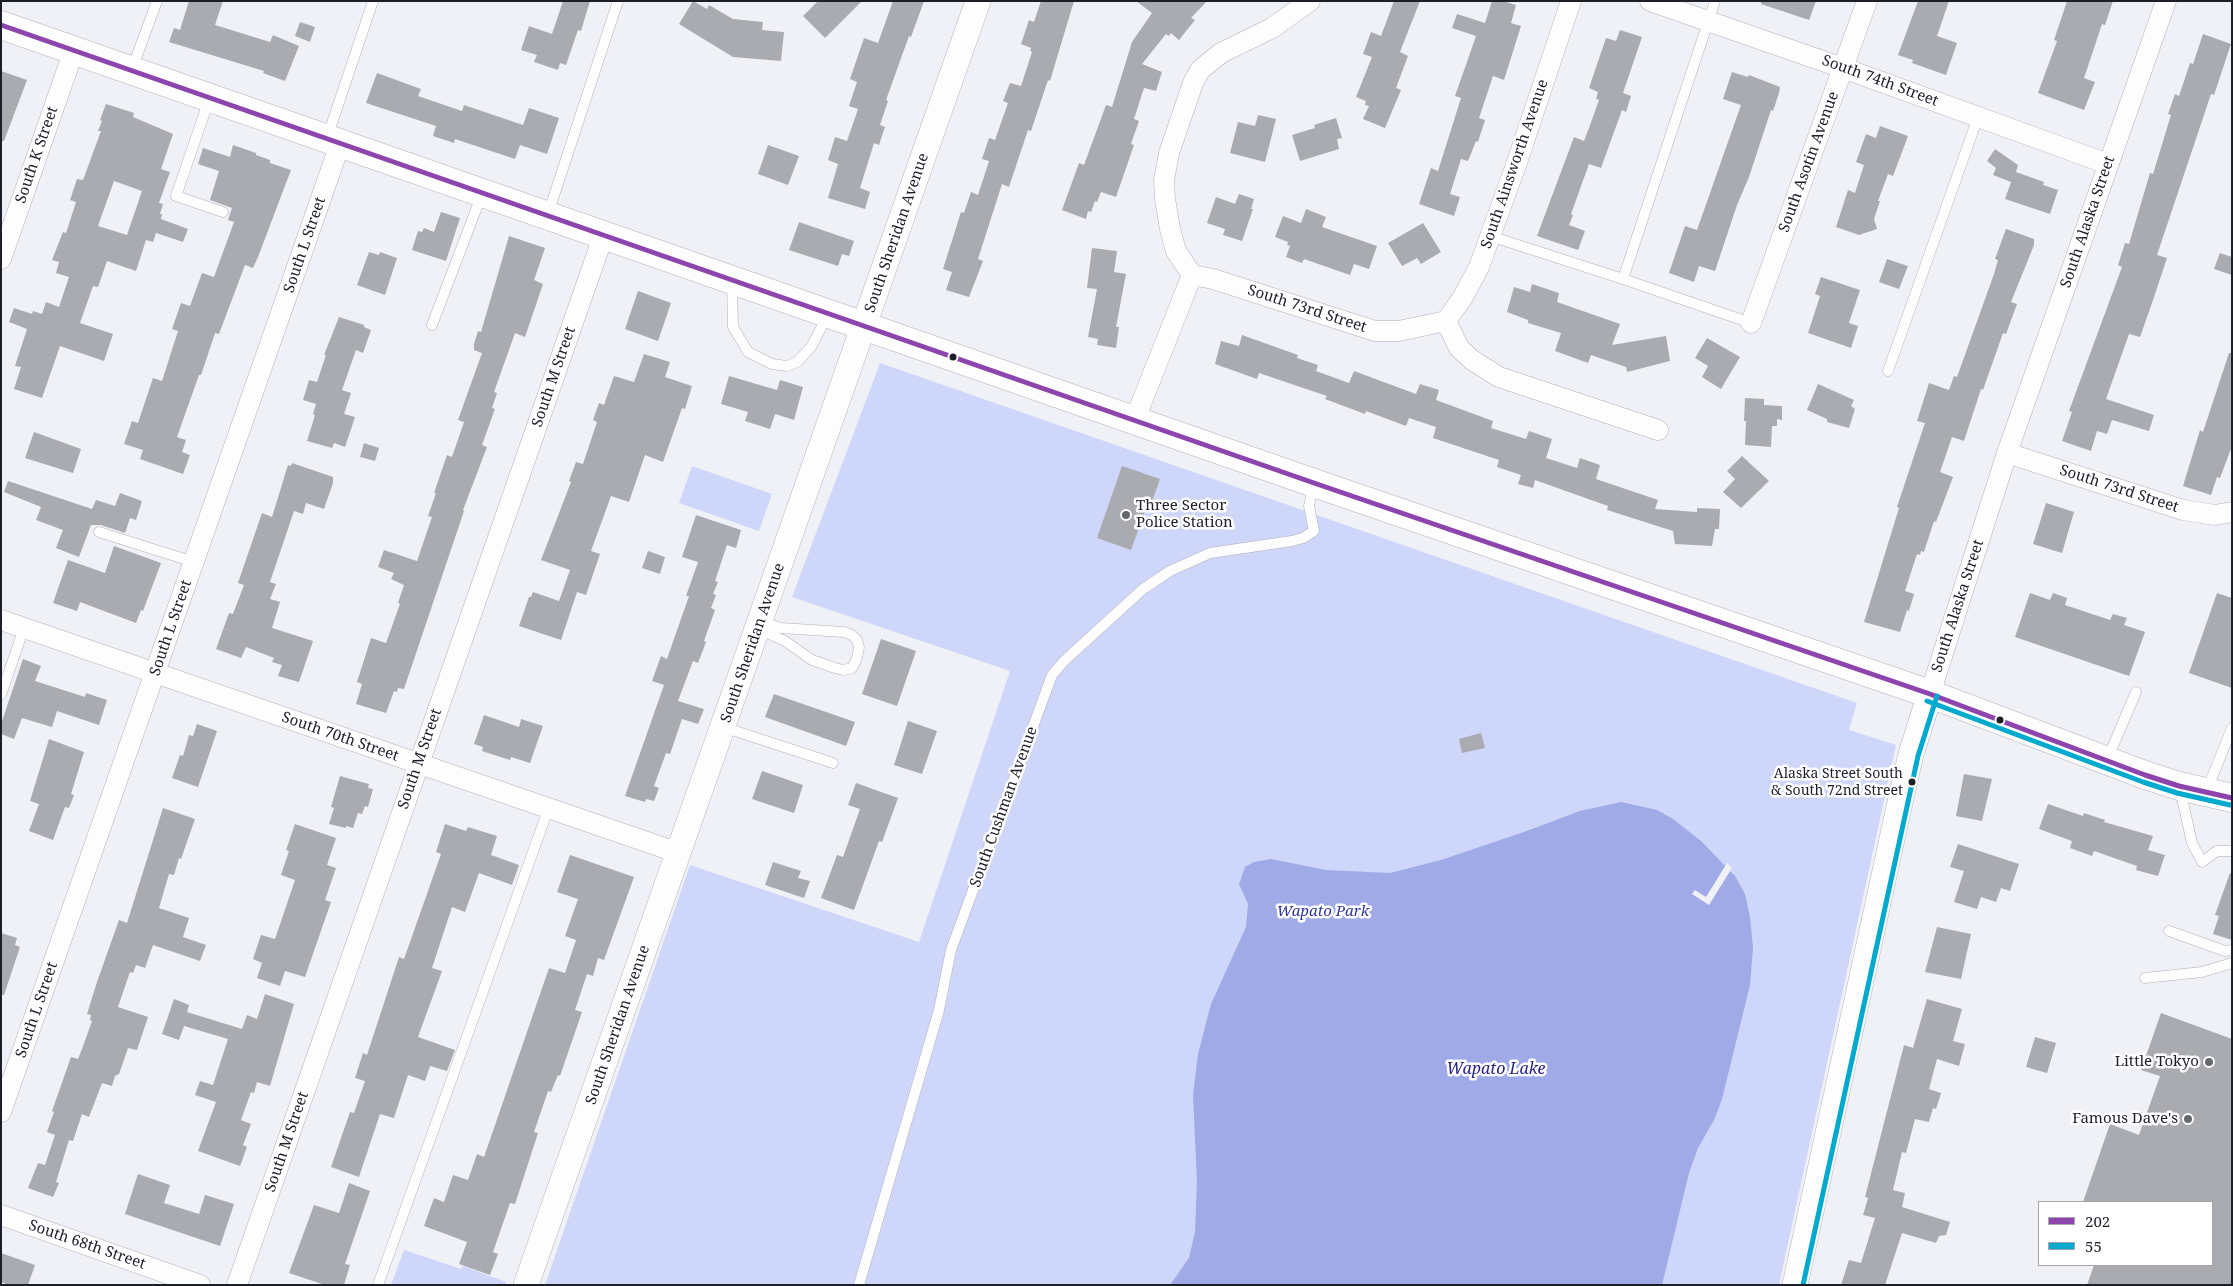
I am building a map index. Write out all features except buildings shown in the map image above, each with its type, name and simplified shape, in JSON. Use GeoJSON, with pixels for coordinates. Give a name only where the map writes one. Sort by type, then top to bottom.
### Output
{"type":"FeatureCollection","features":[{"type":"Feature","properties":{"kind":"main road"},"geometry":{"type":"LineString","coordinates":[[1,25],[1314,483],[1930,694],[2179,786],[2219,795]]}},
{"type":"Feature","properties":{"kind":"street","name":"South Sheridan Avenue"},"geometry":{"type":"LineString","coordinates":[[526,1285],[978,1]]}},
{"type":"Feature","properties":{"kind":"street"},"geometry":{"type":"LineString","coordinates":[[1135,419],[1192,275],[1176,251],[1165,199],[1164,180],[1169,153],[1193,83],[1200,70],[1221,53],[1272,28],[1310,1]]}},
{"type":"Feature","properties":{"kind":"street","name":"South Ainsworth Avenue"},"geometry":{"type":"LineString","coordinates":[[1446,321],[1463,297],[1479,267],[1571,1]]}},
{"type":"Feature","properties":{"kind":"street","name":"South 74th Street"},"geometry":{"type":"LineString","coordinates":[[1650,1],[1843,68],[2108,164]]}},
{"type":"Feature","properties":{"kind":"street","name":"South Asotin Avenue"},"geometry":{"type":"LineString","coordinates":[[1751,323],[1867,1]]}},
{"type":"Feature","properties":{"kind":"street","name":"South Alaska Street"},"geometry":{"type":"LineString","coordinates":[[1795,1285],[1911,754],[2007,454],[2166,1]]}},
{"type":"Feature","properties":{"kind":"street","name":"South K Street"},"geometry":{"type":"LineString","coordinates":[[1,259],[74,50]]}},
{"type":"Feature","properties":{"kind":"street","name":"South L Street"},"geometry":{"type":"LineString","coordinates":[[1,1112],[194,562],[333,141]]}},
{"type":"Feature","properties":{"kind":"street","name":"South M Street"},"geometry":{"type":"LineString","coordinates":[[237,1285],[604,234]]}},
{"type":"Feature","properties":{"kind":"street","name":"South 73rd Street"},"geometry":{"type":"LineString","coordinates":[[1192,275],[1213,279],[1375,331],[1399,331],[1446,321]]}},
{"type":"Feature","properties":{"kind":"street"},"geometry":{"type":"LineString","coordinates":[[1446,321],[1460,348],[1472,360],[1499,377],[1658,430]]}},
{"type":"Feature","properties":{"kind":"street","name":"South 73rd Street"},"geometry":{"type":"LineString","coordinates":[[2007,454],[2184,510],[2215,515],[2232,512]]}},
{"type":"Feature","properties":{"kind":"street","name":"South 70th Street"},"geometry":{"type":"LineString","coordinates":[[1,620],[679,853]]}},
{"type":"Feature","properties":{"kind":"street","name":"South 68th Street"},"geometry":{"type":"LineString","coordinates":[[1,1214],[200,1285]]}},
{"type":"Feature","properties":{"kind":"lane"},"geometry":{"type":"LineString","coordinates":[[132,70],[157,1]]}},
{"type":"Feature","properties":{"kind":"lane"},"geometry":{"type":"LineString","coordinates":[[333,141],[373,1]]}},
{"type":"Feature","properties":{"kind":"lane"},"geometry":{"type":"LineString","coordinates":[[547,215],[618,1]]}},
{"type":"Feature","properties":{"kind":"lane"},"geometry":{"type":"LineString","coordinates":[[1623,279],[1715,1]]}},
{"type":"Feature","properties":{"kind":"lane"},"geometry":{"type":"LineString","coordinates":[[209,98],[176,196],[223,212]]}},
{"type":"Feature","properties":{"kind":"lane"},"geometry":{"type":"LineString","coordinates":[[1888,371],[1978,117]]}},
{"type":"Feature","properties":{"kind":"lane"},"geometry":{"type":"LineString","coordinates":[[432,325],[482,193]]}},
{"type":"Feature","properties":{"kind":"lane"},"geometry":{"type":"LineString","coordinates":[[1490,236],[1751,323]]}},
{"type":"Feature","properties":{"kind":"lane"},"geometry":{"type":"LineString","coordinates":[[732,279],[733,327],[748,352],[772,364],[787,366],[797,362],[805,355],[829,313]]}},
{"type":"Feature","properties":{"kind":"lane","name":"South Cushman Avenue"},"geometry":{"type":"LineString","coordinates":[[859,1285],[939,1010],[951,950],[1052,675],[1064,661],[1143,589],[1170,571],[1210,552],[1278,544],[1303,538],[1314,531],[1308,506],[1314,483]]}},
{"type":"Feature","properties":{"kind":"lane"},"geometry":{"type":"LineString","coordinates":[[99,532],[194,562]]}},
{"type":"Feature","properties":{"kind":"lane"},"geometry":{"type":"LineString","coordinates":[[759,625],[844,632],[857,640],[859,647],[857,658],[852,668],[843,670],[835,668],[812,660],[785,640],[759,625]]}},
{"type":"Feature","properties":{"kind":"lane"},"geometry":{"type":"LineString","coordinates":[[1,695],[24,628]]}},
{"type":"Feature","properties":{"kind":"lane"},"geometry":{"type":"LineString","coordinates":[[2107,760],[2136,692]]}},
{"type":"Feature","properties":{"kind":"lane"},"geometry":{"type":"LineString","coordinates":[[723,727],[833,763]]}},
{"type":"Feature","properties":{"kind":"lane"},"geometry":{"type":"LineString","coordinates":[[2219,795],[2232,728]]}},
{"type":"Feature","properties":{"kind":"lane"},"geometry":{"type":"LineString","coordinates":[[2179,786],[2192,843],[2202,862],[2217,851],[2232,851]]}},
{"type":"Feature","properties":{"kind":"lane"},"geometry":{"type":"LineString","coordinates":[[378,1285],[548,808]]}},
{"type":"Feature","properties":{"kind":"lane"},"geometry":{"type":"LineString","coordinates":[[2169,931],[2225,951],[2232,950]]}},
{"type":"Feature","properties":{"kind":"lane"},"geometry":{"type":"LineString","coordinates":[[2145,978],[2202,972],[2232,963]]}},
{"type":"Feature","properties":{"kind":"green space","name":"Wapato Park"},"geometry":{"type":"Polygon","coordinates":[[[880,363],[1857,703],[1849,730],[1896,745],[1779,1285],[545,1285],[690,865],[919,942],[1010,671],[792,597],[880,363]]]}},
{"type":"Feature","properties":{"kind":"green space"},"geometry":{"type":"Polygon","coordinates":[[[692,466],[772,494],[759,531],[679,503],[692,466]]]}},
{"type":"Feature","properties":{"kind":"green space"},"geometry":{"type":"Polygon","coordinates":[[[404,1250],[461,1269],[463,1266],[506,1282],[505,1285],[391,1285],[404,1250]]]}},
{"type":"Feature","properties":{"kind":"water","name":"Wapato Lake"},"geometry":{"type":"Polygon","coordinates":[[[1621,802],[1657,810],[1673,819],[1701,841],[1735,876],[1745,894],[1750,917],[1753,948],[1750,985],[1722,1099],[1714,1120],[1698,1148],[1689,1173],[1662,1285],[1170,1285],[1189,1258],[1195,1232],[1197,1181],[1193,1095],[1198,1054],[1211,1004],[1246,927],[1248,904],[1239,884],[1245,867],[1254,862],[1271,859],[1326,870],[1390,873],[1441,860],[1580,811],[1621,802]]]}},
{"type":"Feature","properties":{"kind":"pier"},"geometry":{"type":"Polygon","coordinates":[[[1727,863],[1732,868],[1709,905],[1692,894],[1695,890],[1706,897],[1727,863]]]}},
{"type":"Feature","properties":{"kind":"transit line","name":"202"},"geometry":{"type":"LineString","coordinates":[[1,25],[1314,483],[1930,694],[2145,775],[2179,786],[2232,798]]}},
{"type":"Feature","properties":{"kind":"transit line","name":"55"},"geometry":{"type":"LineString","coordinates":[[1803,1285],[1918,756],[1937,696]]}},
{"type":"Feature","properties":{"kind":"transit line","name":"55"},"geometry":{"type":"LineString","coordinates":[[1927,701],[2143,782],[2177,793],[2230,805]]}},
{"type":"Feature","properties":{"kind":"place","name":"Three Sector Police Station"},"geometry":{"type":"Point","coordinates":[1126,515]}},
{"type":"Feature","properties":{"kind":"place","name":"Alaska Street South & South 72nd Street"},"geometry":{"type":"Point","coordinates":[1912,782]}},
{"type":"Feature","properties":{"kind":"place","name":"Little Tokyo"},"geometry":{"type":"Point","coordinates":[2209,1062]}},
{"type":"Feature","properties":{"kind":"place","name":"Famous Dave's"},"geometry":{"type":"Point","coordinates":[2188,1119]}}]}
